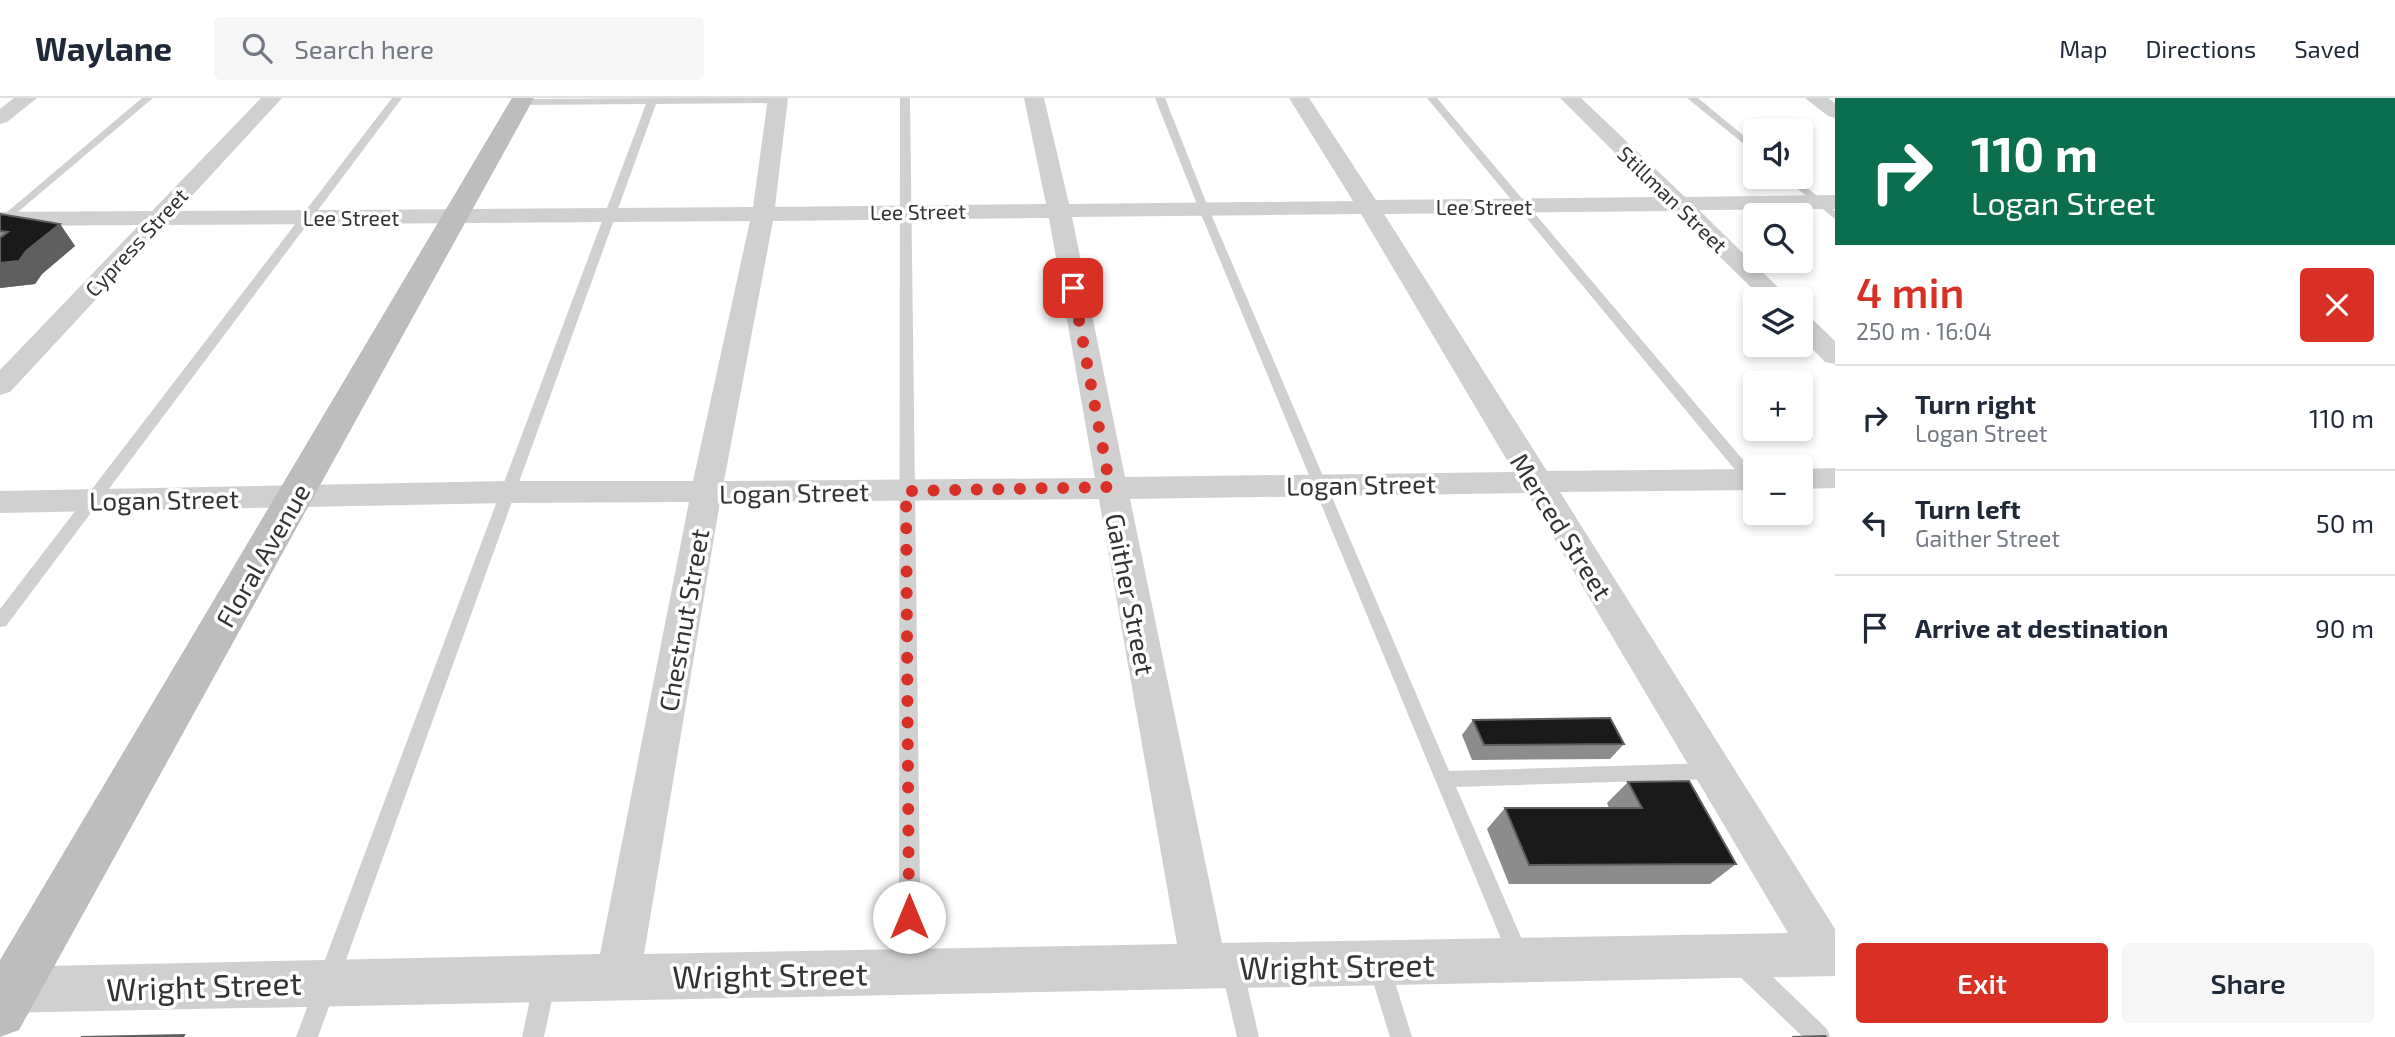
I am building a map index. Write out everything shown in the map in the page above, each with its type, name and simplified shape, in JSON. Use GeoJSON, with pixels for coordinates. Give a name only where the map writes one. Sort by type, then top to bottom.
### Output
{"type":"FeatureCollection","features":[{"type":"Feature","properties":{"kind":"main road","name":"Floral Avenue"},"geometry":{"type":"LineString","coordinates":[[4,997],[296,497],[522,100]]}},
{"type":"Feature","properties":{"kind":"street"},"geometry":{"type":"LineString","coordinates":[[0,118],[27,98]]}},
{"type":"Feature","properties":{"kind":"street","name":"Cypress Street"},"geometry":{"type":"LineString","coordinates":[[0,386],[272,98]]}},
{"type":"Feature","properties":{"kind":"street","name":"Gaither Street"},"geometry":{"type":"LineString","coordinates":[[1034,98],[1059,210],[1110,487],[1218,967]]}},
{"type":"Feature","properties":{"kind":"street","name":"Merced Street"},"geometry":{"type":"LineString","coordinates":[[1298,98],[1368,206],[1712,771],[1830,955]]}},
{"type":"Feature","properties":{"kind":"street","name":"Stillman Street"},"geometry":{"type":"LineString","coordinates":[[1570,98],[1765,287]]}},
{"type":"Feature","properties":{"kind":"street"},"geometry":{"type":"LineString","coordinates":[[1815,98],[1835,112]]}},
{"type":"Feature","properties":{"kind":"street","name":"Chestnut Street"},"geometry":{"type":"LineString","coordinates":[[618,976],[706,493],[764,214],[778,99]]}},
{"type":"Feature","properties":{"kind":"street","name":"Lee Street"},"geometry":{"type":"LineString","coordinates":[[2,221],[1203,207],[1829,207]]}},
{"type":"Feature","properties":{"kind":"street"},"geometry":{"type":"LineString","coordinates":[[1813,335],[1835,356]]}},
{"type":"Feature","properties":{"kind":"street"},"geometry":{"type":"LineString","coordinates":[[1813,479],[1835,478]]}},
{"type":"Feature","properties":{"kind":"street","name":"Logan Street"},"geometry":{"type":"LineString","coordinates":[[0,502],[507,492],[906,491],[1743,479]]}},
{"type":"Feature","properties":{"kind":"street","name":"Wright Street"},"geometry":{"type":"LineString","coordinates":[[4,997],[328,982],[1830,955]]}},
{"type":"Feature","properties":{"kind":"lane"},"geometry":{"type":"LineString","coordinates":[[2,221],[148,98]]}},
{"type":"Feature","properties":{"kind":"lane"},"geometry":{"type":"LineString","coordinates":[[0,621],[397,98]]}},
{"type":"Feature","properties":{"kind":"lane"},"geometry":{"type":"LineString","coordinates":[[905,98],[910,971]]}},
{"type":"Feature","properties":{"kind":"lane"},"geometry":{"type":"LineString","coordinates":[[1160,98],[1203,207],[1521,961]]}},
{"type":"Feature","properties":{"kind":"lane"},"geometry":{"type":"LineString","coordinates":[[1432,98],[1520,206],[1743,467]]}},
{"type":"Feature","properties":{"kind":"lane"},"geometry":{"type":"LineString","coordinates":[[1692,98],[1743,140]]}},
{"type":"Feature","properties":{"kind":"lane"},"geometry":{"type":"LineString","coordinates":[[522,100],[778,99]]}},
{"type":"Feature","properties":{"kind":"lane"},"geometry":{"type":"LineString","coordinates":[[307,1037],[608,214],[652,101]]}},
{"type":"Feature","properties":{"kind":"lane"},"geometry":{"type":"LineString","coordinates":[[1804,189],[1829,207]]}},
{"type":"Feature","properties":{"kind":"lane"},"geometry":{"type":"LineString","coordinates":[[1444,779],[1712,771]]}},
{"type":"Feature","properties":{"kind":"lane"},"geometry":{"type":"LineString","coordinates":[[1735,957],[1819,1037]]}},
{"type":"Feature","properties":{"kind":"lane"},"geometry":{"type":"LineString","coordinates":[[1378,964],[1401,1037]]}},
{"type":"Feature","properties":{"kind":"lane"},"geometry":{"type":"LineString","coordinates":[[1218,967],[1248,1037]]}},
{"type":"Feature","properties":{"kind":"lane"},"geometry":{"type":"LineString","coordinates":[[533,1037],[546,978]]}},
{"type":"Feature","properties":{"kind":"building"},"geometry":{"type":"Polygon","coordinates":[[[0,214],[60,224],[26,251],[19,261],[0,263],[0,238],[8,232],[0,231],[0,214]]]}},
{"type":"Feature","properties":{"kind":"building"},"geometry":{"type":"Polygon","coordinates":[[[1610,718],[1624,744],[1484,745],[1473,720],[1610,718]]]}},
{"type":"Feature","properties":{"kind":"building"},"geometry":{"type":"Polygon","coordinates":[[[1689,781],[1736,864],[1529,865],[1505,808],[1642,808],[1628,782],[1689,781]]]}},
{"type":"Feature","properties":{"kind":"building"},"geometry":{"type":"Polygon","coordinates":[[[184,1035],[183,1037],[81,1037],[184,1035]]]}},
{"type":"Feature","properties":{"kind":"route"},"geometry":{"type":"LineString","coordinates":[[909,917],[906,491],[1110,487],[1073,288]]}}]}
